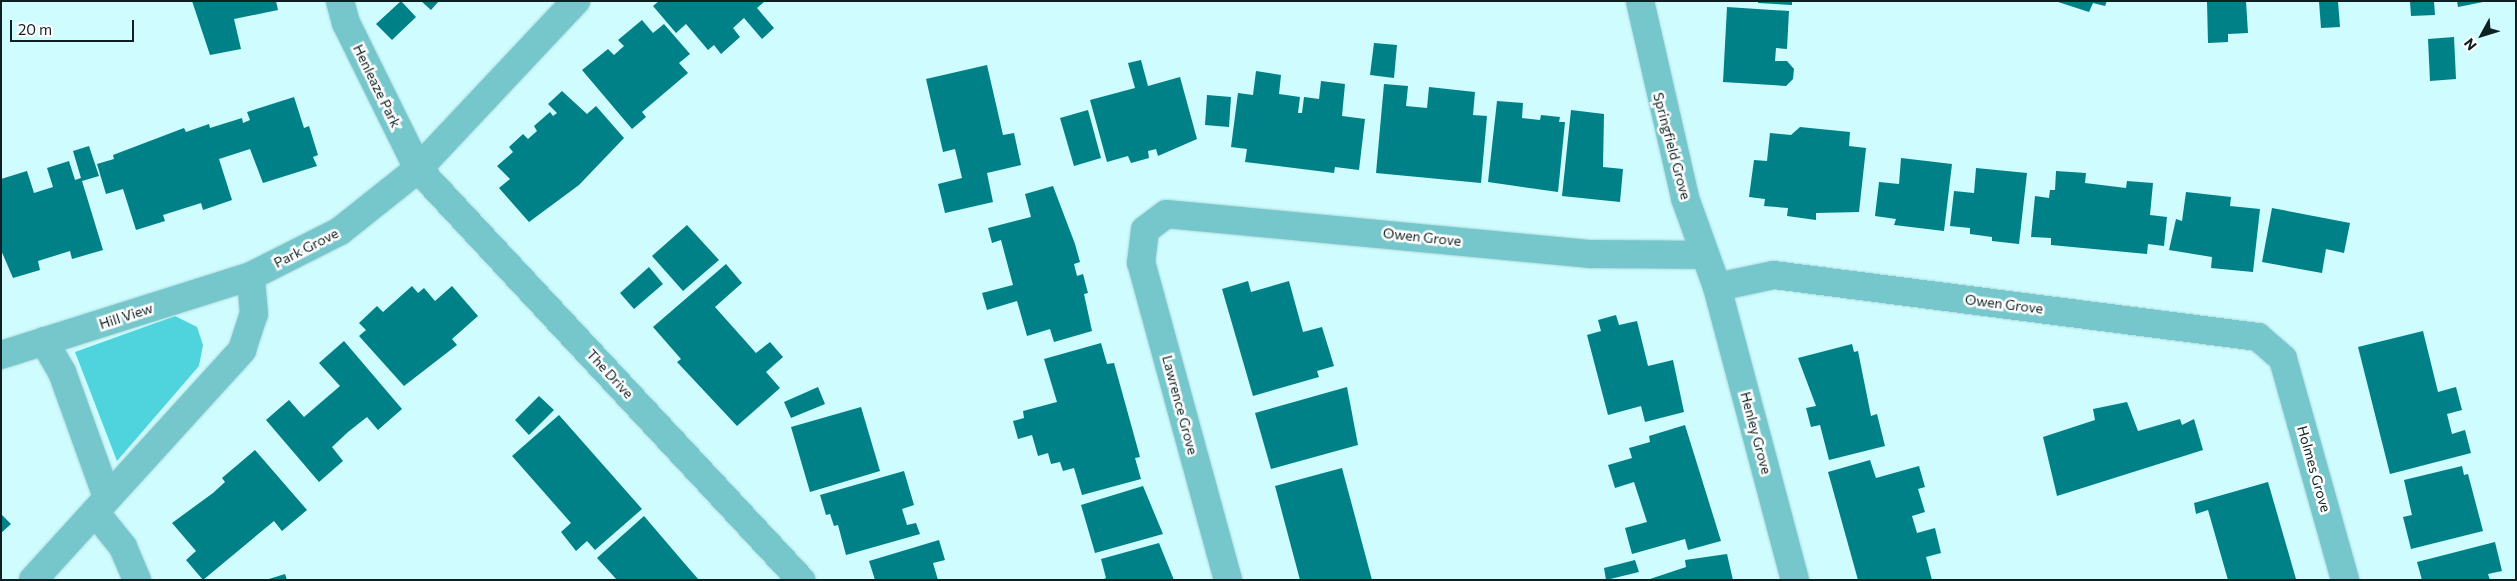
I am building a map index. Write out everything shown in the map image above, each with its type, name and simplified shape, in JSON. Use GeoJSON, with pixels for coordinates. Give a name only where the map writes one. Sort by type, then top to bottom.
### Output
{"type":"FeatureCollection","features":[{"type":"Feature","properties":{"kind":"street","name":"Henleaze Park"},"geometry":{"type":"LineString","coordinates":[[340,1],[346,23],[418,169]]}},
{"type":"Feature","properties":{"kind":"street","name":"Park Grove"},"geometry":{"type":"LineString","coordinates":[[251,276],[340,231],[418,169],[576,1]]}},
{"type":"Feature","properties":{"kind":"street","name":"Springfield Grove"},"geometry":{"type":"LineString","coordinates":[[1640,1],[1654,78],[1704,255],[1717,287]]}},
{"type":"Feature","properties":{"kind":"street","name":"The Drive"},"geometry":{"type":"LineString","coordinates":[[418,169],[801,580]]}},
{"type":"Feature","properties":{"kind":"street","name":"Owen Grove"},"geometry":{"type":"LineString","coordinates":[[1145,230],[1166,214],[1188,213],[1591,254],[1704,255]]}},
{"type":"Feature","properties":{"kind":"street","name":"Lawrence Grove"},"geometry":{"type":"LineString","coordinates":[[1145,230],[1141,263],[1228,580]]}},
{"type":"Feature","properties":{"kind":"street","name":"Owen Grove"},"geometry":{"type":"LineString","coordinates":[[1717,287],[1774,275],[2209,330],[2258,337],[2283,359]]}},
{"type":"Feature","properties":{"kind":"street","name":"Hill View"},"geometry":{"type":"LineString","coordinates":[[1,355],[251,276]]}},
{"type":"Feature","properties":{"kind":"street"},"geometry":{"type":"LineString","coordinates":[[33,580],[242,350],[254,314],[251,276]]}},
{"type":"Feature","properties":{"kind":"street","name":"Henley Grove"},"geometry":{"type":"LineString","coordinates":[[1717,287],[1795,580]]}},
{"type":"Feature","properties":{"kind":"street"},"geometry":{"type":"LineString","coordinates":[[44,342],[62,372],[101,504],[137,580]]}},
{"type":"Feature","properties":{"kind":"street","name":"Holmes Grove"},"geometry":{"type":"LineString","coordinates":[[2283,359],[2345,580]]}},
{"type":"Feature","properties":{"kind":"shaded area"},"geometry":{"type":"Polygon","coordinates":[[[175,316],[197,327],[203,345],[199,366],[117,461],[75,352],[175,316]]]}},
{"type":"Feature","properties":{"kind":"building"},"geometry":{"type":"Polygon","coordinates":[[[192,1],[276,1],[278,10],[234,19],[241,49],[210,55],[192,1]]]}},
{"type":"Feature","properties":{"kind":"building"},"geometry":{"type":"Polygon","coordinates":[[[401,1],[416,17],[392,40],[376,24],[401,1]]]}},
{"type":"Feature","properties":{"kind":"building"},"geometry":{"type":"Polygon","coordinates":[[[421,1],[439,1],[431,10],[421,1]]]}},
{"type":"Feature","properties":{"kind":"building"},"geometry":{"type":"Polygon","coordinates":[[[659,1],[765,1],[757,8],[774,28],[762,39],[744,18],[733,28],[740,37],[721,54],[714,45],[708,50],[686,24],[676,33],[653,6],[659,1]]]}},
{"type":"Feature","properties":{"kind":"building"},"geometry":{"type":"Polygon","coordinates":[[[1758,1],[1792,1],[1792,5],[1758,3],[1758,1]]]}},
{"type":"Feature","properties":{"kind":"building"},"geometry":{"type":"Polygon","coordinates":[[[2055,1],[2107,1],[2105,6],[2093,3],[2089,12],[2055,1]]]}},
{"type":"Feature","properties":{"kind":"building"},"geometry":{"type":"Polygon","coordinates":[[[2246,1],[2248,33],[2228,34],[2228,42],[2208,43],[2207,2],[2246,1]]]}},
{"type":"Feature","properties":{"kind":"building"},"geometry":{"type":"Polygon","coordinates":[[[2319,1],[2338,1],[2340,27],[2321,28],[2319,1]]]}},
{"type":"Feature","properties":{"kind":"building"},"geometry":{"type":"Polygon","coordinates":[[[2410,1],[2434,1],[2435,15],[2411,16],[2410,1]]]}},
{"type":"Feature","properties":{"kind":"building"},"geometry":{"type":"Polygon","coordinates":[[[2457,1],[2483,1],[2483,2],[2458,7],[2457,1]]]}},
{"type":"Feature","properties":{"kind":"building"},"geometry":{"type":"Polygon","coordinates":[[[1727,7],[1789,11],[1787,49],[1776,48],[1775,61],[1787,61],[1794,69],[1793,79],[1786,86],[1723,82],[1727,7]]]}},
{"type":"Feature","properties":{"kind":"building"},"geometry":{"type":"Polygon","coordinates":[[[642,20],[653,33],[664,24],[690,54],[679,63],[688,73],[642,112],[646,117],[632,129],[582,70],[608,49],[614,55],[624,46],[618,40],[642,20]]]}},
{"type":"Feature","properties":{"kind":"building"},"geometry":{"type":"Polygon","coordinates":[[[2454,37],[2456,79],[2430,81],[2428,39],[2454,37]]]}},
{"type":"Feature","properties":{"kind":"building"},"geometry":{"type":"Polygon","coordinates":[[[1374,43],[1397,45],[1394,78],[1370,75],[1374,43]]]}},
{"type":"Feature","properties":{"kind":"building"},"geometry":{"type":"Polygon","coordinates":[[[1141,60],[1148,86],[1180,77],[1197,139],[1158,156],[1156,149],[1148,151],[1149,158],[1131,163],[1128,156],[1107,162],[1090,100],[1135,88],[1128,63],[1141,60]]]}},
{"type":"Feature","properties":{"kind":"building"},"geometry":{"type":"Polygon","coordinates":[[[987,65],[1003,135],[1014,133],[1021,165],[987,173],[993,202],[945,213],[938,184],[962,178],[955,149],[943,152],[926,79],[987,65]]]}},
{"type":"Feature","properties":{"kind":"building"},"geometry":{"type":"Polygon","coordinates":[[[1256,71],[1281,75],[1279,94],[1300,97],[1298,113],[1302,113],[1304,97],[1319,99],[1321,81],[1345,84],[1342,116],[1365,119],[1359,170],[1335,167],[1334,173],[1245,162],[1247,149],[1231,147],[1238,93],[1253,95],[1256,71]]]}},
{"type":"Feature","properties":{"kind":"building"},"geometry":{"type":"Polygon","coordinates":[[[1384,84],[1408,86],[1406,106],[1427,108],[1429,87],[1475,92],[1473,115],[1487,116],[1481,183],[1376,173],[1384,84]]]}},
{"type":"Feature","properties":{"kind":"building"},"geometry":{"type":"Polygon","coordinates":[[[562,91],[587,114],[596,106],[624,138],[579,185],[529,222],[499,188],[510,179],[497,166],[513,152],[509,147],[523,134],[528,139],[537,131],[534,126],[550,112],[553,116],[557,113],[548,104],[562,91]]]}},
{"type":"Feature","properties":{"kind":"building"},"geometry":{"type":"Polygon","coordinates":[[[1207,95],[1231,97],[1229,127],[1205,125],[1207,95]]]}},
{"type":"Feature","properties":{"kind":"building"},"geometry":{"type":"Polygon","coordinates":[[[294,97],[304,128],[309,126],[318,155],[313,157],[317,166],[263,183],[250,149],[219,159],[232,200],[203,210],[201,203],[163,215],[165,221],[136,230],[123,189],[106,194],[97,164],[114,159],[113,155],[184,128],[186,132],[209,124],[210,128],[242,118],[243,123],[250,120],[247,112],[294,97]]]}},
{"type":"Feature","properties":{"kind":"building"},"geometry":{"type":"Polygon","coordinates":[[[1497,101],[1523,103],[1522,118],[1540,120],[1541,115],[1560,117],[1559,122],[1565,122],[1558,192],[1488,182],[1497,101]]]}},
{"type":"Feature","properties":{"kind":"building"},"geometry":{"type":"Polygon","coordinates":[[[1088,110],[1101,158],[1074,166],[1060,118],[1088,110]]]}},
{"type":"Feature","properties":{"kind":"building"},"geometry":{"type":"Polygon","coordinates":[[[1571,110],[1604,114],[1603,167],[1623,169],[1620,202],[1562,196],[1571,110]]]}},
{"type":"Feature","properties":{"kind":"building"},"geometry":{"type":"Polygon","coordinates":[[[1800,127],[1850,132],[1849,146],[1866,148],[1859,212],[1816,213],[1816,220],[1787,216],[1788,208],[1764,206],[1765,199],[1749,197],[1754,160],[1767,161],[1770,133],[1791,135],[1800,127]]]}},
{"type":"Feature","properties":{"kind":"building"},"geometry":{"type":"Polygon","coordinates":[[[89,146],[99,176],[82,181],[103,250],[72,259],[70,251],[38,261],[40,270],[13,278],[1,250],[1,179],[27,171],[34,193],[53,187],[47,168],[69,161],[75,180],[81,178],[73,151],[89,146]]]}},
{"type":"Feature","properties":{"kind":"building"},"geometry":{"type":"Polygon","coordinates":[[[1901,158],[1952,164],[1944,231],[1894,225],[1896,219],[1875,216],[1879,182],[1899,184],[1901,158]]]}},
{"type":"Feature","properties":{"kind":"building"},"geometry":{"type":"Polygon","coordinates":[[[1976,168],[2027,173],[2019,244],[1992,241],[1992,237],[1970,234],[1970,228],[1950,226],[1954,191],[1974,193],[1976,168]]]}},
{"type":"Feature","properties":{"kind":"building"},"geometry":{"type":"Polygon","coordinates":[[[2056,171],[2086,173],[2085,183],[2126,188],[2127,181],[2153,183],[2150,215],[2167,217],[2164,246],[2148,244],[2147,254],[2051,245],[2051,238],[2031,237],[2035,196],[2049,198],[2050,190],[2055,190],[2056,171]]]}},
{"type":"Feature","properties":{"kind":"building"},"geometry":{"type":"Polygon","coordinates":[[[1053,186],[1080,262],[1074,264],[1077,276],[1083,274],[1088,293],[1084,294],[1092,331],[1054,342],[1050,329],[1027,336],[1017,301],[987,310],[982,293],[1013,285],[1001,240],[992,243],[988,228],[1031,217],[1025,194],[1053,186]]]}},
{"type":"Feature","properties":{"kind":"building"},"geometry":{"type":"Polygon","coordinates":[[[2186,192],[2231,197],[2230,206],[2260,209],[2253,272],[2211,268],[2212,257],[2169,250],[2176,219],[2182,221],[2186,192]]]}},
{"type":"Feature","properties":{"kind":"building"},"geometry":{"type":"Polygon","coordinates":[[[2272,208],[2350,223],[2344,253],[2326,249],[2322,273],[2262,262],[2272,208]]]}},
{"type":"Feature","properties":{"kind":"building"},"geometry":{"type":"Polygon","coordinates":[[[687,225],[719,260],[683,291],[652,256],[687,225]]]}},
{"type":"Feature","properties":{"kind":"building"},"geometry":{"type":"Polygon","coordinates":[[[726,264],[742,283],[715,307],[756,353],[770,342],[783,357],[766,372],[780,388],[737,426],[677,362],[681,359],[653,327],[726,264]]]}},
{"type":"Feature","properties":{"kind":"building"},"geometry":{"type":"Polygon","coordinates":[[[649,267],[663,284],[634,309],[620,293],[649,267]]]}},
{"type":"Feature","properties":{"kind":"building"},"geometry":{"type":"Polygon","coordinates":[[[1248,281],[1251,292],[1289,281],[1303,332],[1322,327],[1334,366],[1317,371],[1319,377],[1253,396],[1222,289],[1248,281]]]}},
{"type":"Feature","properties":{"kind":"building"},"geometry":{"type":"Polygon","coordinates":[[[412,286],[418,293],[424,288],[435,301],[452,286],[478,316],[452,339],[457,345],[404,386],[359,336],[366,330],[359,323],[377,306],[383,312],[412,286]]]}},
{"type":"Feature","properties":{"kind":"building"},"geometry":{"type":"Polygon","coordinates":[[[1616,315],[1619,325],[1637,321],[1648,366],[1673,360],[1684,412],[1645,422],[1641,406],[1608,415],[1587,335],[1601,331],[1598,320],[1616,315]]]}},
{"type":"Feature","properties":{"kind":"building"},"geometry":{"type":"Polygon","coordinates":[[[2423,331],[2438,392],[2456,387],[2462,410],[2447,414],[2452,434],[2465,430],[2471,453],[2390,474],[2358,347],[2423,331]]]}},
{"type":"Feature","properties":{"kind":"building"},"geometry":{"type":"Polygon","coordinates":[[[344,341],[402,409],[378,430],[367,417],[348,432],[332,447],[343,461],[319,482],[266,420],[289,400],[304,417],[340,386],[319,363],[344,341]]]}},
{"type":"Feature","properties":{"kind":"building"},"geometry":{"type":"Polygon","coordinates":[[[1101,343],[1107,364],[1114,363],[1140,457],[1135,458],[1141,479],[1082,495],[1074,468],[1063,471],[1060,462],[1051,464],[1048,453],[1038,456],[1032,435],[1018,439],[1013,421],[1024,418],[1023,411],[1057,402],[1044,359],[1101,343]]]}},
{"type":"Feature","properties":{"kind":"building"},"geometry":{"type":"Polygon","coordinates":[[[1852,344],[1854,352],[1858,351],[1871,416],[1877,414],[1885,446],[1829,460],[1820,425],[1811,427],[1806,408],[1816,406],[1798,358],[1852,344]]]}},
{"type":"Feature","properties":{"kind":"building"},"geometry":{"type":"Polygon","coordinates":[[[818,387],[825,404],[791,418],[784,402],[818,387]]]}},
{"type":"Feature","properties":{"kind":"building"},"geometry":{"type":"Polygon","coordinates":[[[1347,387],[1358,445],[1271,469],[1255,413],[1347,387]]]}},
{"type":"Feature","properties":{"kind":"building"},"geometry":{"type":"Polygon","coordinates":[[[539,396],[554,410],[529,435],[515,420],[539,396]]]}},
{"type":"Feature","properties":{"kind":"building"},"geometry":{"type":"Polygon","coordinates":[[[2127,402],[2138,431],[2180,419],[2182,425],[2194,419],[2203,450],[2057,496],[2043,437],[2095,420],[2093,409],[2127,402]]]}},
{"type":"Feature","properties":{"kind":"building"},"geometry":{"type":"Polygon","coordinates":[[[861,407],[880,471],[810,492],[791,427],[861,407]]]}},
{"type":"Feature","properties":{"kind":"building"},"geometry":{"type":"Polygon","coordinates":[[[559,415],[642,509],[595,550],[587,541],[576,551],[561,532],[571,523],[512,456],[559,415]]]}},
{"type":"Feature","properties":{"kind":"building"},"geometry":{"type":"Polygon","coordinates":[[[1685,425],[1721,541],[1688,550],[1685,539],[1632,554],[1625,528],[1647,522],[1634,482],[1615,488],[1608,465],[1632,458],[1629,448],[1650,442],[1649,436],[1685,425]]]}},
{"type":"Feature","properties":{"kind":"building"},"geometry":{"type":"Polygon","coordinates":[[[255,450],[307,510],[282,531],[274,521],[203,580],[186,560],[196,551],[172,523],[213,493],[225,482],[222,478],[255,450]]]}},
{"type":"Feature","properties":{"kind":"building"},"geometry":{"type":"Polygon","coordinates":[[[1870,460],[1876,478],[1919,466],[1925,487],[1918,489],[1925,512],[1912,516],[1917,533],[1935,528],[1941,553],[1926,557],[1932,580],[1858,580],[1828,472],[1870,460]]]}},
{"type":"Feature","properties":{"kind":"building"},"geometry":{"type":"Polygon","coordinates":[[[2462,466],[2464,475],[2468,474],[2483,531],[2411,549],[2403,517],[2412,515],[2404,480],[2462,466]]]}},
{"type":"Feature","properties":{"kind":"building"},"geometry":{"type":"Polygon","coordinates":[[[1342,468],[1372,580],[1300,580],[1275,486],[1342,468]]]}},
{"type":"Feature","properties":{"kind":"building"},"geometry":{"type":"Polygon","coordinates":[[[904,471],[914,505],[902,509],[907,525],[916,523],[920,534],[846,555],[838,525],[834,526],[830,514],[826,515],[820,495],[904,471]]]}},
{"type":"Feature","properties":{"kind":"building"},"geometry":{"type":"Polygon","coordinates":[[[2268,482],[2296,579],[2228,580],[2208,510],[2196,514],[2194,503],[2268,482]]]}},
{"type":"Feature","properties":{"kind":"building"},"geometry":{"type":"Polygon","coordinates":[[[1143,486],[1163,534],[1095,553],[1081,505],[1143,486]]]}},
{"type":"Feature","properties":{"kind":"building"},"geometry":{"type":"Polygon","coordinates":[[[1,514],[11,524],[1,533],[1,514]]]}},
{"type":"Feature","properties":{"kind":"building"},"geometry":{"type":"Polygon","coordinates":[[[644,516],[699,580],[617,580],[597,558],[644,516]]]}},
{"type":"Feature","properties":{"kind":"building"},"geometry":{"type":"Polygon","coordinates":[[[939,540],[945,560],[933,563],[938,580],[875,580],[869,561],[939,540]]]}},
{"type":"Feature","properties":{"kind":"building"},"geometry":{"type":"Polygon","coordinates":[[[2495,542],[2502,571],[2488,574],[2490,580],[2422,580],[2417,562],[2495,542]]]}},
{"type":"Feature","properties":{"kind":"building"},"geometry":{"type":"Polygon","coordinates":[[[1159,543],[1174,580],[1102,580],[1106,578],[1101,559],[1159,543]]]}},
{"type":"Feature","properties":{"kind":"building"},"geometry":{"type":"Polygon","coordinates":[[[1727,554],[1733,580],[1647,580],[1686,567],[1685,560],[1727,554]]]}},
{"type":"Feature","properties":{"kind":"building"},"geometry":{"type":"Polygon","coordinates":[[[1635,560],[1639,572],[1606,580],[1604,568],[1635,560]]]}},
{"type":"Feature","properties":{"kind":"building"},"geometry":{"type":"Polygon","coordinates":[[[285,574],[287,580],[269,579],[285,574]]]}}]}
